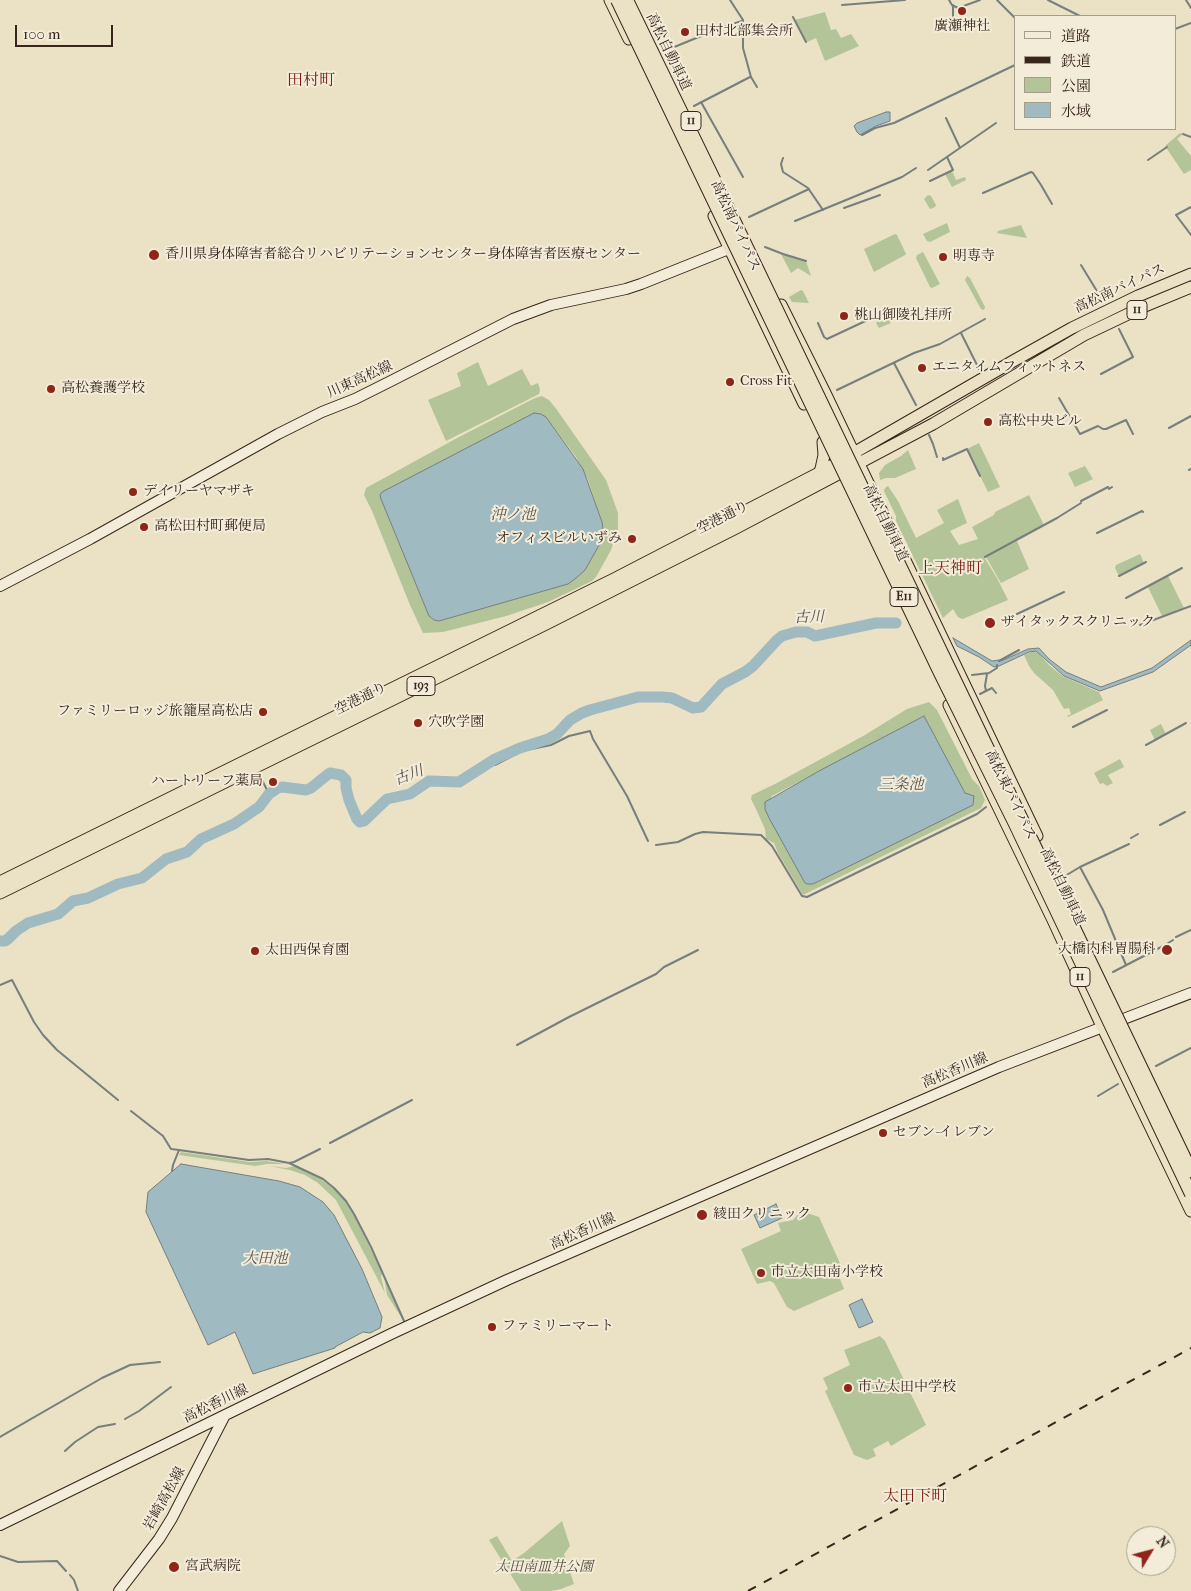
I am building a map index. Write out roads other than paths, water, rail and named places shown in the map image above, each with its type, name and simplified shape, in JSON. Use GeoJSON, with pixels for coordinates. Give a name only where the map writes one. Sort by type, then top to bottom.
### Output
{"type":"FeatureCollection","features":[{"type":"Feature","properties":{"kind":"highway","name":"高松南バイパス"},"geometry":{"type":"LineString","coordinates":[[610,0],[772,340],[837,469]]}},
{"type":"Feature","properties":{"kind":"highway","name":"高松自動車道"},"geometry":{"type":"LineString","coordinates":[[617,0],[940,673],[1014,822],[1191,1194]]}},
{"type":"Feature","properties":{"kind":"highway","name":"高松自動車道"},"geometry":{"type":"LineString","coordinates":[[627,0],[1191,1171]]}},
{"type":"Feature","properties":{"kind":"highway","name":"高松南バイパス"},"geometry":{"type":"LineString","coordinates":[[633,0],[854,453]]}},
{"type":"Feature","properties":{"kind":"highway","name":"11"},"geometry":{"type":"LineString","coordinates":[[750,241],[755,262],[808,371]]}},
{"type":"Feature","properties":{"kind":"highway","name":"11"},"geometry":{"type":"LineString","coordinates":[[729,249],[744,267],[796,376]]}},
{"type":"Feature","properties":{"kind":"highway","name":"高松南バイパス"},"geometry":{"type":"LineString","coordinates":[[837,469],[854,453],[872,442],[1072,328],[1138,296],[1191,274]]}},
{"type":"Feature","properties":{"kind":"highway","name":"高松南バイパス"},"geometry":{"type":"LineString","coordinates":[[837,469],[860,464],[1084,335],[1191,287]]}},
{"type":"Feature","properties":{"kind":"highway"},"geometry":{"type":"LineString","coordinates":[[844,432],[858,442],[865,444],[872,442]]}},
{"type":"Feature","properties":{"kind":"highway"},"geometry":{"type":"LineString","coordinates":[[865,475],[867,467],[910,436]]}},
{"type":"Feature","properties":{"kind":"highway"},"geometry":{"type":"LineString","coordinates":[[819,473],[822,469],[824,455],[823,442]]}},
{"type":"Feature","properties":{"kind":"highway","name":"高松東バイパス"},"geometry":{"type":"LineString","coordinates":[[854,453],[1191,1158]]}},
{"type":"Feature","properties":{"kind":"highway","name":"高松東バイパス"},"geometry":{"type":"LineString","coordinates":[[837,469],[1054,920],[1191,1211]]}},
{"type":"Feature","properties":{"kind":"highway","name":"空港通り"},"geometry":{"type":"LineString","coordinates":[[0,882],[614,579],[819,473],[837,469]]}},
{"type":"Feature","properties":{"kind":"highway","name":"空港通り"},"geometry":{"type":"LineString","coordinates":[[0,893],[546,624],[837,469]]}},
{"type":"Feature","properties":{"kind":"highway"},"geometry":{"type":"LineString","coordinates":[[902,566],[975,720],[989,735]]}},
{"type":"Feature","properties":{"kind":"highway"},"geometry":{"type":"LineString","coordinates":[[890,572],[964,725],[968,744]]}},
{"type":"Feature","properties":{"kind":"main road","name":"川東高松線"},"geometry":{"type":"LineString","coordinates":[[0,586],[90,539],[278,434],[390,382],[507,322],[551,305],[633,287],[750,241]]}},
{"type":"Feature","properties":{"kind":"main road","name":"高松香川線"},"geometry":{"type":"LineString","coordinates":[[0,1525],[391,1334],[507,1280],[1002,1066],[1191,993]]}},
{"type":"Feature","properties":{"kind":"main road","name":"岩崎高松線"},"geometry":{"type":"LineString","coordinates":[[119,1591],[163,1532],[178,1508],[226,1415]]}},
{"type":"Feature","properties":{"kind":"water"},"geometry":{"type":"Polygon","coordinates":[[[890,112],[890,121],[860,135],[857,132],[854,126],[857,123],[890,112]]]}},
{"type":"Feature","properties":{"kind":"water","name":"沖ノ池"},"geometry":{"type":"Polygon","coordinates":[[[534,413],[546,417],[583,469],[602,522],[602,540],[585,570],[568,584],[439,621],[434,620],[429,616],[380,495],[382,492],[534,413]]]}},
{"type":"Feature","properties":{"kind":"water"},"geometry":{"type":"Polygon","coordinates":[[[953,638],[992,661],[1001,661],[1028,649],[1039,648],[1049,659],[1066,672],[1101,687],[1152,668],[1191,640],[1191,645],[1153,672],[1100,691],[1064,676],[1036,651],[1029,652],[994,667],[957,646],[953,638]]]}},
{"type":"Feature","properties":{"kind":"water","name":"三条池"},"geometry":{"type":"Polygon","coordinates":[[[924,716],[965,793],[974,796],[973,805],[813,884],[805,883],[769,818],[765,809],[765,802],[819,771],[924,716]]]}},
{"type":"Feature","properties":{"kind":"water","name":"大田池"},"geometry":{"type":"Polygon","coordinates":[[[181,1164],[279,1181],[300,1187],[323,1202],[334,1215],[362,1269],[382,1317],[380,1328],[370,1333],[363,1332],[335,1348],[253,1374],[235,1332],[208,1345],[146,1212],[148,1192],[181,1164]]]}},
{"type":"Feature","properties":{"kind":"water"},"geometry":{"type":"Polygon","coordinates":[[[776,1204],[782,1218],[760,1228],[754,1215],[776,1204]]]}},
{"type":"Feature","properties":{"kind":"water"},"geometry":{"type":"Polygon","coordinates":[[[862,1299],[873,1322],[859,1328],[849,1305],[862,1299]]]}},
{"type":"Feature","properties":{"kind":"waterway"},"geometry":{"type":"LineString","coordinates":[[730,0],[743,20],[743,48],[751,77],[757,87]]}},
{"type":"Feature","properties":{"kind":"waterway"},"geometry":{"type":"LineString","coordinates":[[842,5],[905,0]]}},
{"type":"Feature","properties":{"kind":"waterway"},"geometry":{"type":"LineString","coordinates":[[949,0],[952,5],[958,8],[980,0]]}},
{"type":"Feature","properties":{"kind":"waterway"},"geometry":{"type":"LineString","coordinates":[[997,0],[1014,17]]}},
{"type":"Feature","properties":{"kind":"waterway"},"geometry":{"type":"LineString","coordinates":[[1048,0],[1078,15]]}},
{"type":"Feature","properties":{"kind":"waterway"},"geometry":{"type":"LineString","coordinates":[[1186,0],[1191,8]]}},
{"type":"Feature","properties":{"kind":"waterway"},"geometry":{"type":"LineString","coordinates":[[953,5],[953,22]]}},
{"type":"Feature","properties":{"kind":"waterway"},"geometry":{"type":"LineString","coordinates":[[793,17],[806,42]]}},
{"type":"Feature","properties":{"kind":"waterway"},"geometry":{"type":"LineString","coordinates":[[667,50],[742,21]]}},
{"type":"Feature","properties":{"kind":"waterway"},"geometry":{"type":"LineString","coordinates":[[1176,29],[1191,23]]}},
{"type":"Feature","properties":{"kind":"waterway"},"geometry":{"type":"LineString","coordinates":[[862,135],[875,128],[894,123],[1014,65]]}},
{"type":"Feature","properties":{"kind":"waterway"},"geometry":{"type":"LineString","coordinates":[[694,106],[750,77]]}},
{"type":"Feature","properties":{"kind":"waterway"},"geometry":{"type":"LineString","coordinates":[[701,102],[743,177]]}},
{"type":"Feature","properties":{"kind":"waterway"},"geometry":{"type":"LineString","coordinates":[[946,118],[960,148]]}},
{"type":"Feature","properties":{"kind":"waterway"},"geometry":{"type":"LineString","coordinates":[[928,170],[996,123]]}},
{"type":"Feature","properties":{"kind":"waterway"},"geometry":{"type":"LineString","coordinates":[[1183,134],[1191,137]]}},
{"type":"Feature","properties":{"kind":"waterway"},"geometry":{"type":"LineString","coordinates":[[1148,160],[1167,147]]}},
{"type":"Feature","properties":{"kind":"waterway"},"geometry":{"type":"LineString","coordinates":[[930,181],[953,170],[947,157]]}},
{"type":"Feature","properties":{"kind":"waterway"},"geometry":{"type":"LineString","coordinates":[[783,158],[781,164],[783,172],[808,188],[823,210]]}},
{"type":"Feature","properties":{"kind":"waterway"},"geometry":{"type":"LineString","coordinates":[[795,221],[902,177],[916,168]]}},
{"type":"Feature","properties":{"kind":"waterway"},"geometry":{"type":"LineString","coordinates":[[983,193],[1031,172],[1052,204]]}},
{"type":"Feature","properties":{"kind":"waterway"},"geometry":{"type":"LineString","coordinates":[[749,217],[809,189]]}},
{"type":"Feature","properties":{"kind":"waterway"},"geometry":{"type":"LineString","coordinates":[[844,208],[880,195]]}},
{"type":"Feature","properties":{"kind":"waterway"},"geometry":{"type":"LineString","coordinates":[[1191,207],[1176,215],[1191,235]]}},
{"type":"Feature","properties":{"kind":"waterway"},"geometry":{"type":"LineString","coordinates":[[765,247],[806,261]]}},
{"type":"Feature","properties":{"kind":"waterway"},"geometry":{"type":"LineString","coordinates":[[1081,265],[1103,301]]}},
{"type":"Feature","properties":{"kind":"waterway"},"geometry":{"type":"LineString","coordinates":[[818,323],[824,337],[827,339],[874,317]]}},
{"type":"Feature","properties":{"kind":"waterway"},"geometry":{"type":"LineString","coordinates":[[837,390],[914,353],[940,344],[985,319]]}},
{"type":"Feature","properties":{"kind":"waterway"},"geometry":{"type":"LineString","coordinates":[[1101,374],[1133,357],[1119,329]]}},
{"type":"Feature","properties":{"kind":"waterway"},"geometry":{"type":"LineString","coordinates":[[961,333],[979,369]]}},
{"type":"Feature","properties":{"kind":"waterway"},"geometry":{"type":"LineString","coordinates":[[894,363],[916,405]]}},
{"type":"Feature","properties":{"kind":"waterway"},"geometry":{"type":"LineString","coordinates":[[1059,398],[1080,434],[1098,426],[1106,429],[1126,420],[1133,434]]}},
{"type":"Feature","properties":{"kind":"waterway"},"geometry":{"type":"LineString","coordinates":[[1169,428],[1191,416]]}},
{"type":"Feature","properties":{"kind":"waterway"},"geometry":{"type":"LineString","coordinates":[[929,435],[937,457]]}},
{"type":"Feature","properties":{"kind":"waterway"},"geometry":{"type":"LineString","coordinates":[[943,458],[943,460],[967,449],[980,476]]}},
{"type":"Feature","properties":{"kind":"waterway"},"geometry":{"type":"LineString","coordinates":[[1081,501],[1108,487],[1109,489],[1112,487]]}},
{"type":"Feature","properties":{"kind":"waterway"},"geometry":{"type":"LineString","coordinates":[[985,557],[1081,503]]}},
{"type":"Feature","properties":{"kind":"waterway"},"geometry":{"type":"LineString","coordinates":[[1097,533],[1143,512]]}},
{"type":"Feature","properties":{"kind":"waterway"},"geometry":{"type":"LineString","coordinates":[[1119,576],[1146,562]]}},
{"type":"Feature","properties":{"kind":"waterway"},"geometry":{"type":"LineString","coordinates":[[1126,598],[1182,568]]}},
{"type":"Feature","properties":{"kind":"waterway"},"geometry":{"type":"LineString","coordinates":[[1017,614],[1064,592]]}},
{"type":"Feature","properties":{"kind":"waterway"},"geometry":{"type":"LineString","coordinates":[[1140,625],[1191,606]]}},
{"type":"Feature","properties":{"kind":"waterway","name":"古川"},"geometry":{"type":"LineString","coordinates":[[0,941],[5,941],[28,923],[58,914],[73,901],[88,898],[118,884],[142,878],[166,859],[187,852],[201,839],[234,824],[259,807],[269,794],[278,788],[306,790],[330,773],[341,775],[346,780],[349,800],[357,819],[360,822],[364,821],[387,799],[410,794],[429,781],[459,782],[495,759],[548,739],[557,734],[570,720],[590,710],[638,697],[672,698],[693,708],[701,707],[722,684],[753,666],[782,636],[796,632],[807,632],[815,636],[876,623],[896,623]]}},
{"type":"Feature","properties":{"kind":"waterway"},"geometry":{"type":"LineString","coordinates":[[999,661],[1019,650]]}},
{"type":"Feature","properties":{"kind":"waterway"},"geometry":{"type":"LineString","coordinates":[[972,675],[989,673],[997,668],[997,665]]}},
{"type":"Feature","properties":{"kind":"waterway"},"geometry":{"type":"LineString","coordinates":[[986,691],[987,674]]}},
{"type":"Feature","properties":{"kind":"waterway"},"geometry":{"type":"LineString","coordinates":[[980,694],[992,688],[996,693]]}},
{"type":"Feature","properties":{"kind":"waterway"},"geometry":{"type":"LineString","coordinates":[[1073,727],[1107,710]]}},
{"type":"Feature","properties":{"kind":"waterway"},"geometry":{"type":"LineString","coordinates":[[1146,745],[1186,723]]}},
{"type":"Feature","properties":{"kind":"waterway"},"geometry":{"type":"LineString","coordinates":[[489,763],[495,765],[522,751],[551,745],[569,736],[590,731],[627,796],[648,841]]}},
{"type":"Feature","properties":{"kind":"waterway"},"geometry":{"type":"LineString","coordinates":[[260,776],[269,794]]}},
{"type":"Feature","properties":{"kind":"waterway"},"geometry":{"type":"LineString","coordinates":[[656,845],[678,842],[703,832],[761,835],[772,846],[802,896],[807,897],[977,814],[986,807]]}},
{"type":"Feature","properties":{"kind":"waterway"},"geometry":{"type":"LineString","coordinates":[[1160,825],[1185,812]]}},
{"type":"Feature","properties":{"kind":"waterway"},"geometry":{"type":"LineString","coordinates":[[1131,838],[1138,834]]}},
{"type":"Feature","properties":{"kind":"waterway"},"geometry":{"type":"LineString","coordinates":[[1065,876],[1129,844]]}},
{"type":"Feature","properties":{"kind":"waterway"},"geometry":{"type":"LineString","coordinates":[[1080,867],[1103,910],[1126,965]]}},
{"type":"Feature","properties":{"kind":"waterway"},"geometry":{"type":"LineString","coordinates":[[1176,937],[1191,930]]}},
{"type":"Feature","properties":{"kind":"waterway"},"geometry":{"type":"LineString","coordinates":[[1113,972],[1173,940]]}},
{"type":"Feature","properties":{"kind":"waterway"},"geometry":{"type":"LineString","coordinates":[[517,1045],[656,974],[664,967],[698,950]]}},
{"type":"Feature","properties":{"kind":"waterway"},"geometry":{"type":"LineString","coordinates":[[0,985],[12,980],[43,1035],[57,1050],[118,1100]]}},
{"type":"Feature","properties":{"kind":"waterway"},"geometry":{"type":"LineString","coordinates":[[1156,1066],[1191,1048]]}},
{"type":"Feature","properties":{"kind":"waterway"},"geometry":{"type":"LineString","coordinates":[[1098,1096],[1118,1084]]}},
{"type":"Feature","properties":{"kind":"waterway"},"geometry":{"type":"LineString","coordinates":[[330,1143],[412,1100]]}},
{"type":"Feature","properties":{"kind":"waterway"},"geometry":{"type":"LineString","coordinates":[[131,1111],[163,1136],[171,1149],[179,1150]]}},
{"type":"Feature","properties":{"kind":"waterway"},"geometry":{"type":"LineString","coordinates":[[172,1171],[179,1150],[249,1160],[268,1159],[289,1163],[320,1149]]}},
{"type":"Feature","properties":{"kind":"waterway"},"geometry":{"type":"LineString","coordinates":[[289,1163],[323,1179],[346,1201],[371,1247],[404,1321]]}},
{"type":"Feature","properties":{"kind":"waterway"},"geometry":{"type":"LineString","coordinates":[[0,1437],[102,1378],[130,1365],[160,1362]]}},
{"type":"Feature","properties":{"kind":"waterway"},"geometry":{"type":"LineString","coordinates":[[125,1419],[171,1387]]}},
{"type":"Feature","properties":{"kind":"waterway"},"geometry":{"type":"LineString","coordinates":[[65,1451],[98,1427],[115,1424]]}},
{"type":"Feature","properties":{"kind":"waterway"},"geometry":{"type":"LineString","coordinates":[[0,1556],[18,1562],[57,1561],[66,1571]]}},
{"type":"Feature","properties":{"kind":"waterway"},"geometry":{"type":"LineString","coordinates":[[70,1575],[78,1591]]}},
{"type":"Feature","properties":{"kind":"railway"},"geometry":{"type":"LineString","coordinates":[[748,1591],[1191,1348]]}},
{"type":"Feature","properties":{"kind":"place","name":"廣瀬神社"},"geometry":{"type":"Point","coordinates":[962,11]}},
{"type":"Feature","properties":{"kind":"place","name":"田村北部集会所"},"geometry":{"type":"Point","coordinates":[685,32]}},
{"type":"Feature","properties":{"kind":"place","name":"香川県身体障害者総合リハビリテーションセンター身体障害者医療センター"},"geometry":{"type":"Point","coordinates":[154,255]}},
{"type":"Feature","properties":{"kind":"place","name":"明専寺"},"geometry":{"type":"Point","coordinates":[943,257]}},
{"type":"Feature","properties":{"kind":"place","name":"桃山御陵礼拝所"},"geometry":{"type":"Point","coordinates":[844,316]}},
{"type":"Feature","properties":{"kind":"place","name":"エニタイムフィットネス"},"geometry":{"type":"Point","coordinates":[922,368]}},
{"type":"Feature","properties":{"kind":"place","name":"Cross Fit"},"geometry":{"type":"Point","coordinates":[730,382]}},
{"type":"Feature","properties":{"kind":"place","name":"高松養護学校"},"geometry":{"type":"Point","coordinates":[51,389]}},
{"type":"Feature","properties":{"kind":"place","name":"高松中央ビル"},"geometry":{"type":"Point","coordinates":[988,422]}},
{"type":"Feature","properties":{"kind":"place","name":"デイリーヤマザキ"},"geometry":{"type":"Point","coordinates":[133,492]}},
{"type":"Feature","properties":{"kind":"place","name":"高松田村町郵便局"},"geometry":{"type":"Point","coordinates":[144,527]}},
{"type":"Feature","properties":{"kind":"place","name":"オフィスビルいずみ"},"geometry":{"type":"Point","coordinates":[632,539]}},
{"type":"Feature","properties":{"kind":"place","name":"ザイタックスクリニック"},"geometry":{"type":"Point","coordinates":[990,623]}},
{"type":"Feature","properties":{"kind":"place","name":"ファミリーロッジ旅籠屋高松店"},"geometry":{"type":"Point","coordinates":[263,712]}},
{"type":"Feature","properties":{"kind":"place","name":"穴吹学園"},"geometry":{"type":"Point","coordinates":[418,723]}},
{"type":"Feature","properties":{"kind":"place","name":"ハートリーフ薬局"},"geometry":{"type":"Point","coordinates":[273,782]}},
{"type":"Feature","properties":{"kind":"place","name":"大橋内科胃腸科"},"geometry":{"type":"Point","coordinates":[1167,950]}},
{"type":"Feature","properties":{"kind":"place","name":"太田西保育園"},"geometry":{"type":"Point","coordinates":[255,951]}},
{"type":"Feature","properties":{"kind":"place","name":"セブン-イレブン"},"geometry":{"type":"Point","coordinates":[883,1133]}},
{"type":"Feature","properties":{"kind":"place","name":"綾田クリニック"},"geometry":{"type":"Point","coordinates":[702,1215]}},
{"type":"Feature","properties":{"kind":"place","name":"市立太田南小学校"},"geometry":{"type":"Point","coordinates":[761,1273]}},
{"type":"Feature","properties":{"kind":"place","name":"ファミリーマート"},"geometry":{"type":"Point","coordinates":[492,1327]}},
{"type":"Feature","properties":{"kind":"place","name":"市立太田中学校"},"geometry":{"type":"Point","coordinates":[848,1388]}},
{"type":"Feature","properties":{"kind":"place","name":"宮武病院"},"geometry":{"type":"Point","coordinates":[174,1567]}},
{"type":"Feature","properties":{"kind":"district","name":"田村町"},"geometry":{"type":"Point","coordinates":[311,81]}},
{"type":"Feature","properties":{"kind":"district","name":"上天神町"},"geometry":{"type":"Point","coordinates":[950,569]}},
{"type":"Feature","properties":{"kind":"district","name":"太田下町"},"geometry":{"type":"Point","coordinates":[915,1497]}},
{"type":"Feature","properties":{"kind":"park label","name":"太田南皿井公園"},"geometry":{"type":"Point","coordinates":[544,1568]}}]}
